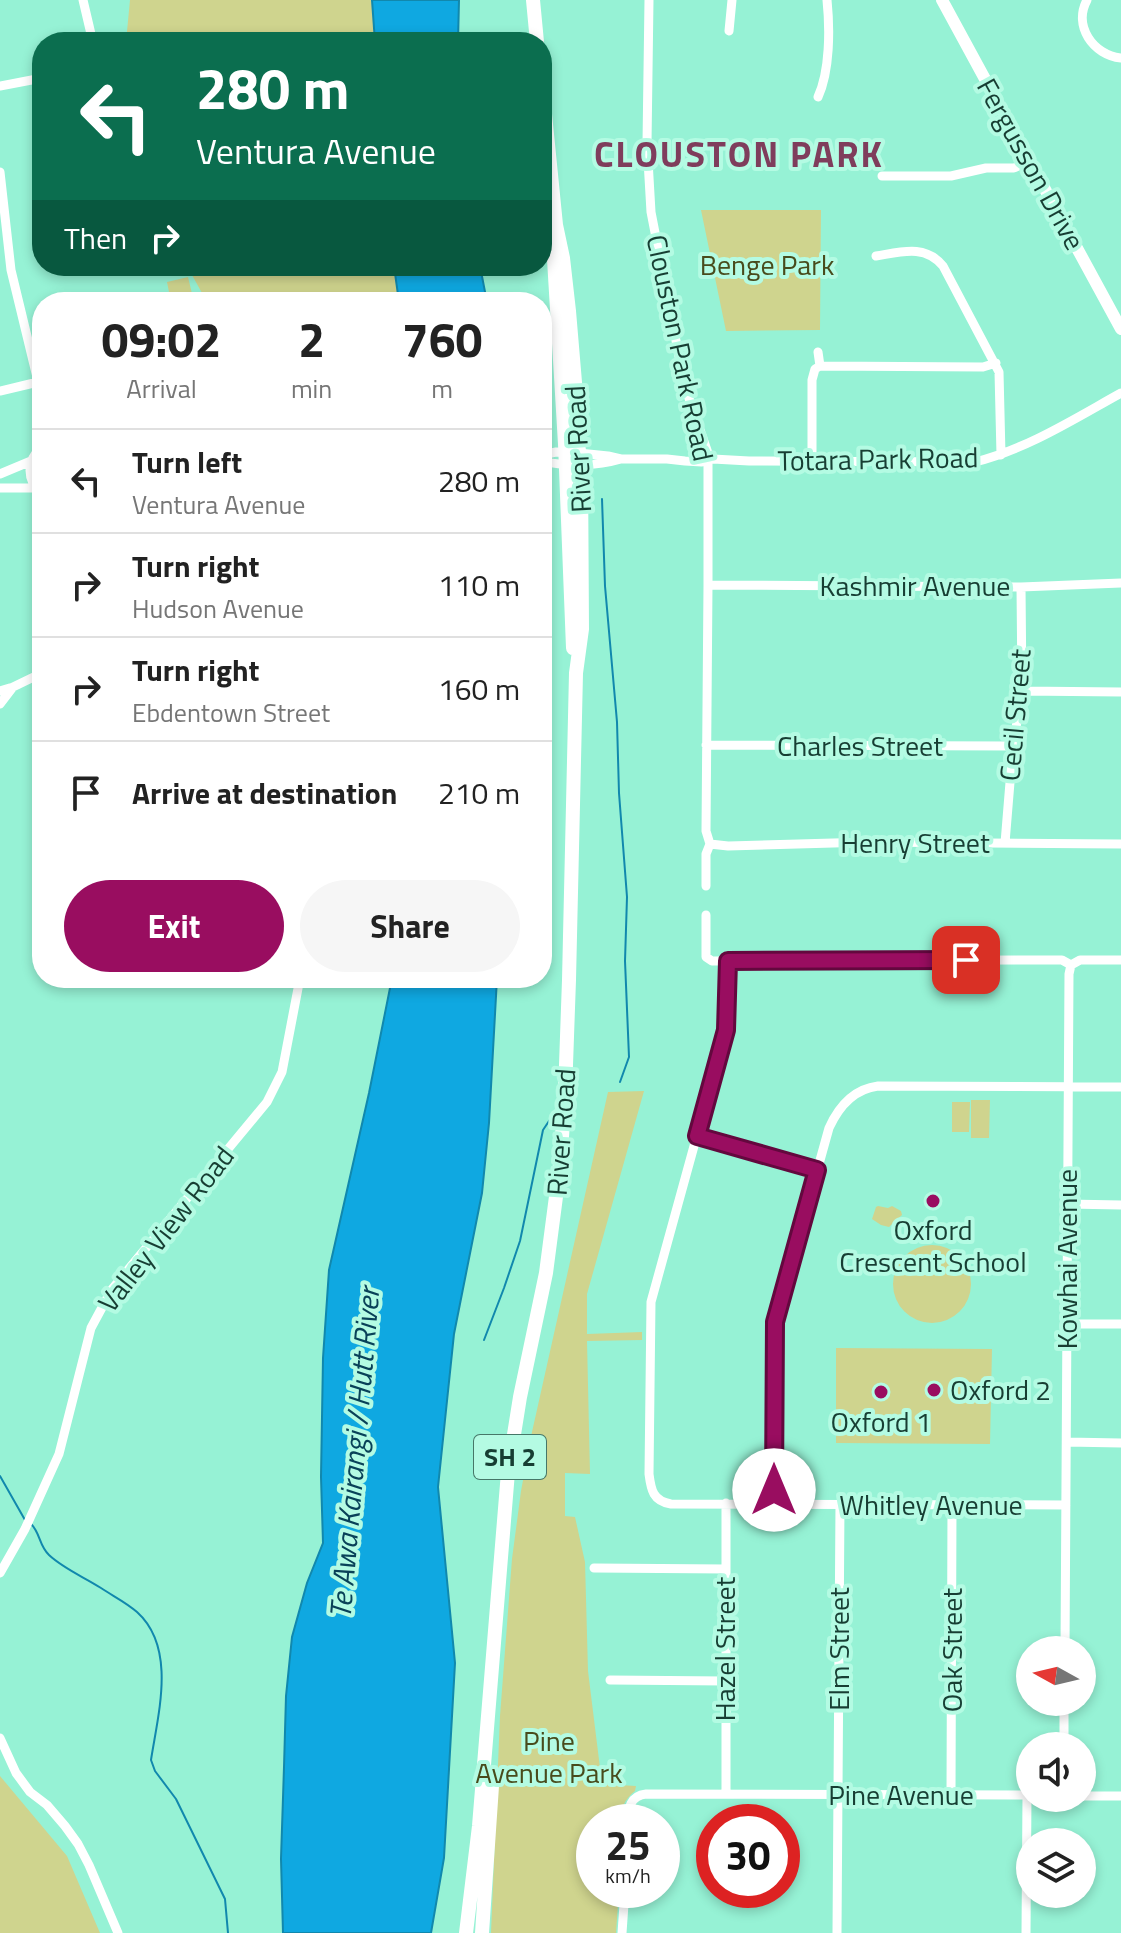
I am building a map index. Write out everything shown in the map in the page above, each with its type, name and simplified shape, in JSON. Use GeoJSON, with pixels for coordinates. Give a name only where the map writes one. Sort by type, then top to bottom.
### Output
{"type":"FeatureCollection","features":[{"type":"Feature","properties":{"kind":"highway"},"geometry":{"type":"LineString","coordinates":[[533,0],[536,32]]}},
{"type":"Feature","properties":{"kind":"highway","name":"River Road"},"geometry":{"type":"LineString","coordinates":[[466,1933],[479,1826],[511,1451],[546,1273],[560,1166],[568,1008],[576,673],[582,629],[573,459],[554,259],[556,225],[552,185]]}},
{"type":"Feature","properties":{"kind":"highway","name":"River Road"},"geometry":{"type":"LineString","coordinates":[[482,1933],[500,1586]]}},
{"type":"Feature","properties":{"kind":"highway"},"geometry":{"type":"LineString","coordinates":[[473,1933],[479,1826]]}},
{"type":"Feature","properties":{"kind":"main road","name":"Fergusson Drive"},"geometry":{"type":"LineString","coordinates":[[942,0],[1121,329]]}},
{"type":"Feature","properties":{"kind":"street"},"geometry":{"type":"LineString","coordinates":[[83,0],[91,32]]}},
{"type":"Feature","properties":{"kind":"street","name":"Clouston Park Road"},"geometry":{"type":"LineString","coordinates":[[649,0],[646,127],[651,212],[685,387],[708,453],[706,831],[710,844],[706,854],[706,886]]}},
{"type":"Feature","properties":{"kind":"street"},"geometry":{"type":"LineString","coordinates":[[729,31],[732,0]]}},
{"type":"Feature","properties":{"kind":"street"},"geometry":{"type":"LineString","coordinates":[[818,97],[824,85],[828,47],[827,0]]}},
{"type":"Feature","properties":{"kind":"street"},"geometry":{"type":"LineString","coordinates":[[1087,0],[1082,22],[1090,41],[1104,53],[1121,58]]}},
{"type":"Feature","properties":{"kind":"street"},"geometry":{"type":"LineString","coordinates":[[0,86],[32,80]]}},
{"type":"Feature","properties":{"kind":"street"},"geometry":{"type":"LineString","coordinates":[[882,176],[951,176],[986,168],[1014,168],[1030,161]]}},
{"type":"Feature","properties":{"kind":"street"},"geometry":{"type":"LineString","coordinates":[[0,172],[11,270],[32,357]]}},
{"type":"Feature","properties":{"kind":"street"},"geometry":{"type":"LineString","coordinates":[[876,256],[915,250],[937,258],[949,274],[996,363],[1000,380],[1001,455]]}},
{"type":"Feature","properties":{"kind":"street"},"geometry":{"type":"LineString","coordinates":[[0,273],[11,270]]}},
{"type":"Feature","properties":{"kind":"street"},"geometry":{"type":"LineString","coordinates":[[818,352],[820,366]]}},
{"type":"Feature","properties":{"kind":"street"},"geometry":{"type":"LineString","coordinates":[[812,461],[812,380],[815,369],[820,366],[983,367],[996,363]]}},
{"type":"Feature","properties":{"kind":"street"},"geometry":{"type":"LineString","coordinates":[[0,391],[32,383]]}},
{"type":"Feature","properties":{"kind":"street","name":"Totara Park Road"},"geometry":{"type":"LineString","coordinates":[[552,458],[608,463],[621,459],[975,462],[1022,446],[1121,393]]}},
{"type":"Feature","properties":{"kind":"street"},"geometry":{"type":"LineString","coordinates":[[0,474],[31,461],[32,479]]}},
{"type":"Feature","properties":{"kind":"street"},"geometry":{"type":"LineString","coordinates":[[0,488],[32,491]]}},
{"type":"Feature","properties":{"kind":"street","name":"Kashmir Avenue"},"geometry":{"type":"LineString","coordinates":[[708,585],[1021,587],[1121,583]]}},
{"type":"Feature","properties":{"kind":"street","name":"Cecil Street"},"geometry":{"type":"LineString","coordinates":[[1005,843],[1013,746],[1022,691],[1021,587]]}},
{"type":"Feature","properties":{"kind":"street"},"geometry":{"type":"LineString","coordinates":[[0,691],[32,678]]}},
{"type":"Feature","properties":{"kind":"street"},"geometry":{"type":"LineString","coordinates":[[0,704],[13,687]]}},
{"type":"Feature","properties":{"kind":"street"},"geometry":{"type":"LineString","coordinates":[[1022,691],[1121,692]]}},
{"type":"Feature","properties":{"kind":"street","name":"Charles Street"},"geometry":{"type":"LineString","coordinates":[[706,745],[1013,746]]}},
{"type":"Feature","properties":{"kind":"street","name":"Henry Street"},"geometry":{"type":"LineString","coordinates":[[710,844],[1121,844]]}},
{"type":"Feature","properties":{"kind":"street"},"geometry":{"type":"LineString","coordinates":[[706,915],[706,957],[712,961],[1062,960],[1071,965],[1080,960],[1121,960]]}},
{"type":"Feature","properties":{"kind":"street"},"geometry":{"type":"LineString","coordinates":[[728,961],[726,1030],[697,1136],[817,1170]]}},
{"type":"Feature","properties":{"kind":"street","name":"Kowhai Avenue"},"geometry":{"type":"LineString","coordinates":[[1065,1636],[1071,965]]}},
{"type":"Feature","properties":{"kind":"street","name":"Valley View Road"},"geometry":{"type":"LineString","coordinates":[[0,1573],[25,1529],[59,1454],[91,1328],[101,1307],[112,1289],[267,1102],[282,1072],[298,988]]}},
{"type":"Feature","properties":{"kind":"street"},"geometry":{"type":"LineString","coordinates":[[774,1504],[775,1322],[829,1128],[836,1114],[852,1097],[870,1087],[1121,1087]]}},
{"type":"Feature","properties":{"kind":"street","name":"Whitley Avenue"},"geometry":{"type":"LineString","coordinates":[[697,1136],[651,1302],[649,1474],[655,1497],[666,1503],[1066,1505]]}},
{"type":"Feature","properties":{"kind":"street"},"geometry":{"type":"LineString","coordinates":[[1067,1204],[1121,1205]]}},
{"type":"Feature","properties":{"kind":"street"},"geometry":{"type":"LineString","coordinates":[[1066,1324],[1121,1324]]}},
{"type":"Feature","properties":{"kind":"street"},"geometry":{"type":"LineString","coordinates":[[1067,1442],[1121,1443]]}},
{"type":"Feature","properties":{"kind":"street","name":"Hazel Street"},"geometry":{"type":"LineString","coordinates":[[726,1503],[726,1794]]}},
{"type":"Feature","properties":{"kind":"street","name":"Elm Street"},"geometry":{"type":"LineString","coordinates":[[837,1933],[840,1504]]}},
{"type":"Feature","properties":{"kind":"street","name":"Oak Street"},"geometry":{"type":"LineString","coordinates":[[951,1795],[952,1505]]}},
{"type":"Feature","properties":{"kind":"street"},"geometry":{"type":"LineString","coordinates":[[594,1568],[726,1569]]}},
{"type":"Feature","properties":{"kind":"street"},"geometry":{"type":"LineString","coordinates":[[610,1680],[725,1681]]}},
{"type":"Feature","properties":{"kind":"street"},"geometry":{"type":"LineString","coordinates":[[0,1738],[16,1773],[78,1844],[118,1933]]}},
{"type":"Feature","properties":{"kind":"street","name":"Pine Avenue"},"geometry":{"type":"LineString","coordinates":[[631,1804],[636,1797],[646,1794],[1016,1795]]}},
{"type":"Feature","properties":{"kind":"street"},"geometry":{"type":"LineString","coordinates":[[1096,1796],[1121,1796]]}},
{"type":"Feature","properties":{"kind":"street"},"geometry":{"type":"LineString","coordinates":[[1026,1933],[1028,1812]]}},
{"type":"Feature","properties":{"kind":"street"},"geometry":{"type":"LineString","coordinates":[[622,1933],[624,1908]]}},
{"type":"Feature","properties":{"kind":"green space"},"geometry":{"type":"Polygon","coordinates":[[[130,0],[372,0],[374,32],[127,32],[130,0]]]}},
{"type":"Feature","properties":{"kind":"green space","name":"Benge Park"},"geometry":{"type":"Polygon","coordinates":[[[701,210],[821,210],[820,330],[726,331],[701,210]]]}},
{"type":"Feature","properties":{"kind":"green space"},"geometry":{"type":"Polygon","coordinates":[[[193,276],[399,276],[399,292],[201,292],[193,276]]]}},
{"type":"Feature","properties":{"kind":"green space"},"geometry":{"type":"Polygon","coordinates":[[[188,277],[192,292],[169,292],[167,282],[188,277]]]}},
{"type":"Feature","properties":{"kind":"green space","name":"Pine Avenue Park"},"geometry":{"type":"Polygon","coordinates":[[[644,1091],[587,1294],[587,1334],[642,1332],[642,1340],[587,1341],[590,1474],[565,1473],[565,1516],[575,1517],[585,1562],[588,1671],[602,1784],[636,1786],[625,1804],[576,1804],[576,1908],[618,1908],[616,1933],[491,1933],[500,1716],[512,1559],[521,1491],[608,1092],[644,1091]]]}},
{"type":"Feature","properties":{"kind":"green space"},"geometry":{"type":"Polygon","coordinates":[[[971,1100],[990,1100],[989,1138],[971,1138],[971,1100]]]}},
{"type":"Feature","properties":{"kind":"green space"},"geometry":{"type":"Polygon","coordinates":[[[952,1102],[970,1102],[969,1132],[952,1132],[952,1102]]]}},
{"type":"Feature","properties":{"kind":"green space"},"geometry":{"type":"Polygon","coordinates":[[[878,1206],[892,1206],[902,1215],[889,1227],[881,1225],[872,1219],[878,1206]]]}},
{"type":"Feature","properties":{"kind":"green space"},"geometry":{"type":"Polygon","coordinates":[[[932,1245],[947,1248],[960,1256],[968,1269],[971,1284],[968,1299],[960,1312],[947,1320],[932,1323],[917,1320],[904,1312],[896,1299],[893,1284],[896,1269],[904,1256],[917,1248],[932,1245]]]}},
{"type":"Feature","properties":{"kind":"green space"},"geometry":{"type":"Polygon","coordinates":[[[836,1348],[992,1349],[990,1444],[836,1443],[836,1348]]]}},
{"type":"Feature","properties":{"kind":"green space"},"geometry":{"type":"Polygon","coordinates":[[[0,1776],[67,1856],[100,1933],[0,1933],[0,1776]]]}},
{"type":"Feature","properties":{"kind":"water"},"geometry":{"type":"Polygon","coordinates":[[[372,0],[459,0],[458,32],[374,32],[372,0]]]}},
{"type":"Feature","properties":{"kind":"water"},"geometry":{"type":"Polygon","coordinates":[[[395,276],[482,276],[485,292],[398,292],[395,276]]]}},
{"type":"Feature","properties":{"kind":"water","name":"Te Awa Kairangi / Hutt River"},"geometry":{"type":"Polygon","coordinates":[[[390,988],[496,988],[482,1193],[454,1334],[438,1487],[455,1663],[444,1858],[431,1933],[283,1933],[281,1859],[286,1696],[292,1637],[307,1583],[323,1543],[323,1358],[329,1270],[390,988]]]}},
{"type":"Feature","properties":{"kind":"waterway"},"geometry":{"type":"LineString","coordinates":[[602,499],[605,586],[627,897],[625,961],[629,1057],[620,1082]]}},
{"type":"Feature","properties":{"kind":"waterway"},"geometry":{"type":"LineString","coordinates":[[484,1340],[520,1241],[543,1130],[555,1112]]}},
{"type":"Feature","properties":{"kind":"waterway"},"geometry":{"type":"LineString","coordinates":[[0,1476],[25,1520]]}},
{"type":"Feature","properties":{"kind":"waterway"},"geometry":{"type":"LineString","coordinates":[[31,1524],[49,1555],[129,1606],[149,1627],[157,1644],[162,1682],[151,1760],[155,1771],[176,1799],[225,1899],[228,1933]]}},
{"type":"Feature","properties":{"kind":"place","name":"Oxford Crescent School"},"geometry":{"type":"Point","coordinates":[933,1201]}},
{"type":"Feature","properties":{"kind":"place","name":"Oxford 2"},"geometry":{"type":"Point","coordinates":[934,1390]}},
{"type":"Feature","properties":{"kind":"place","name":"Oxford 1"},"geometry":{"type":"Point","coordinates":[881,1392]}},
{"type":"Feature","properties":{"kind":"district","name":"CLOUSTON PARK"},"geometry":{"type":"Point","coordinates":[739,154]}},
{"type":"Feature","properties":{"kind":"route"},"geometry":{"type":"LineString","coordinates":[[774,1490],[775,1322],[817,1170],[697,1136],[726,1030],[728,961],[966,960]]}}]}
